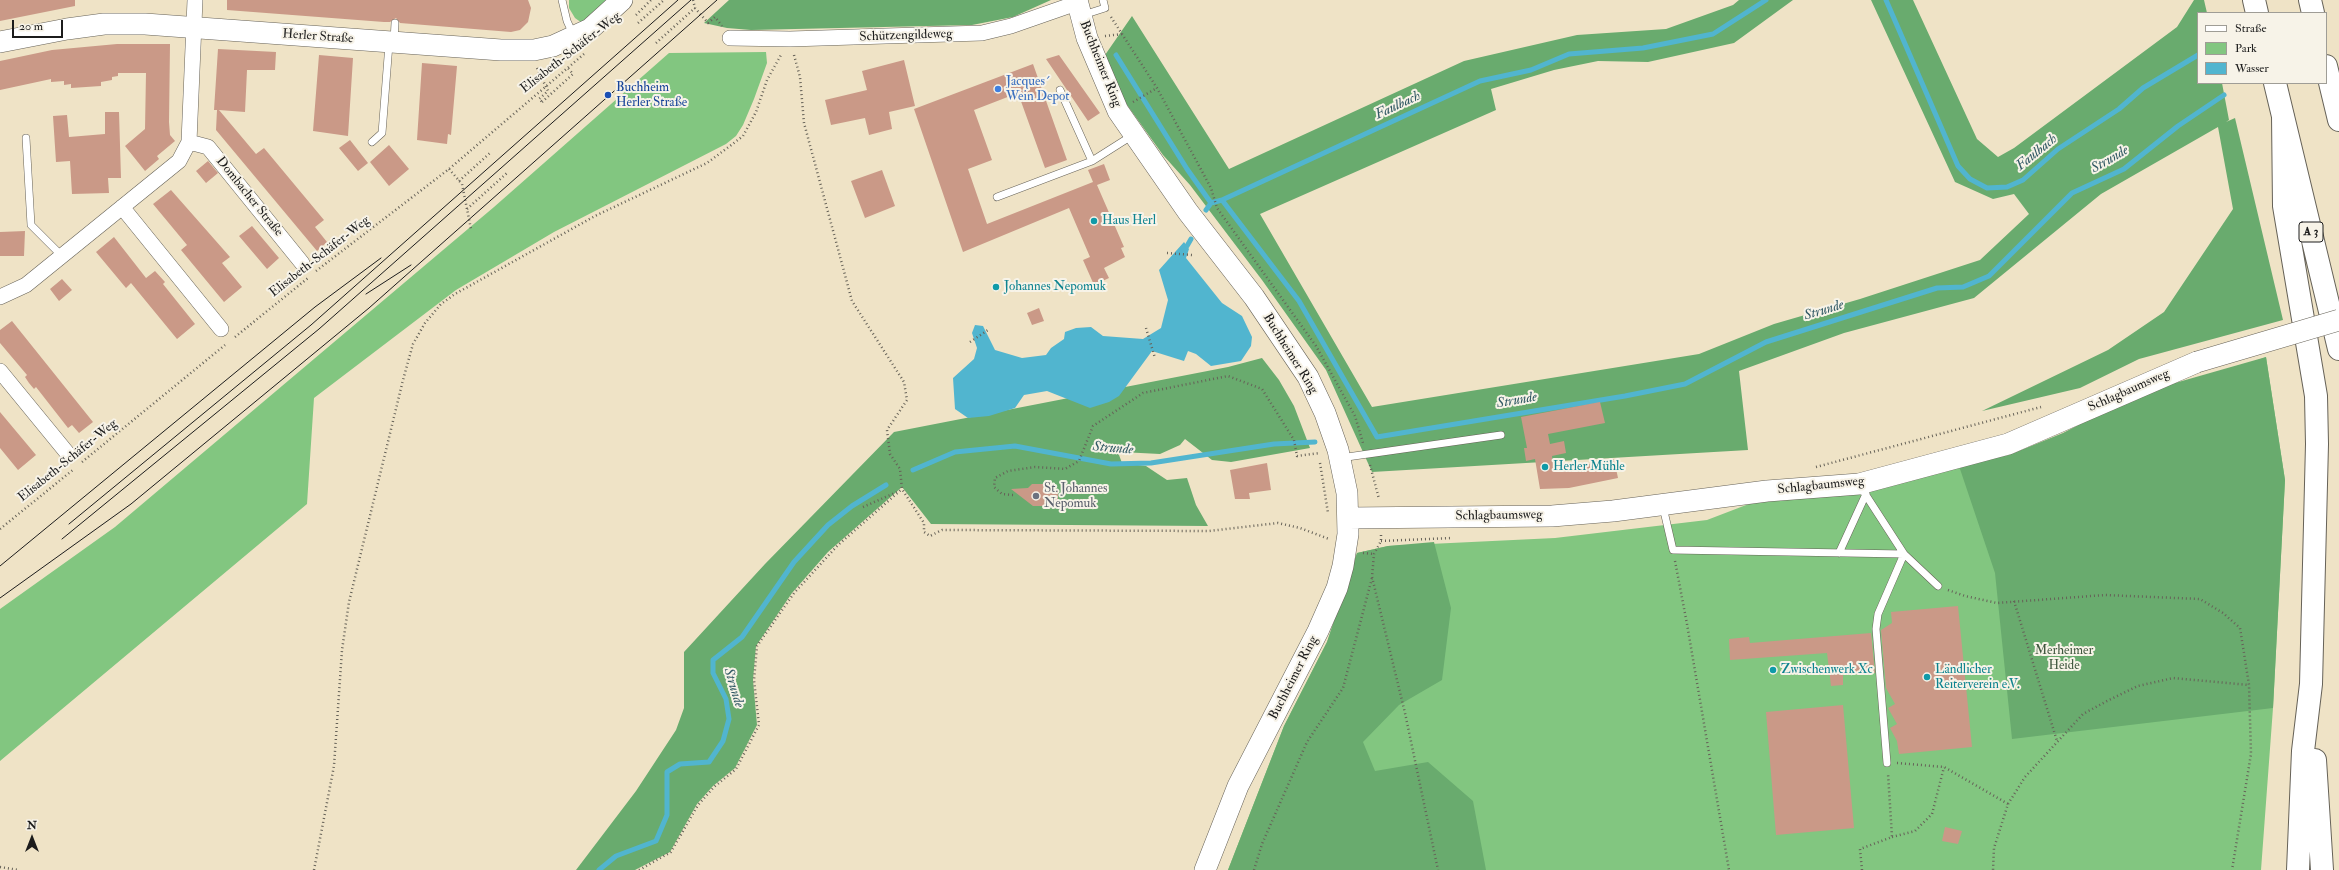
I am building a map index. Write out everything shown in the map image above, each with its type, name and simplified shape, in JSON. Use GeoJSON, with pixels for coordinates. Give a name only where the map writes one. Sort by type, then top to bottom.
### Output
{"type":"FeatureCollection","features":[{"type":"Feature","properties":{"kind":"highway"},"geometry":{"type":"LineString","coordinates":[[2254,0],[2257,12]]}},
{"type":"Feature","properties":{"kind":"highway"},"geometry":{"type":"LineString","coordinates":[[2310,0],[2313,12]]}},
{"type":"Feature","properties":{"kind":"highway"},"geometry":{"type":"LineString","coordinates":[[2327,70],[2339,120]]}},
{"type":"Feature","properties":{"kind":"highway","name":"A 3"},"geometry":{"type":"LineString","coordinates":[[2275,84],[2339,349]]}},
{"type":"Feature","properties":{"kind":"highway"},"geometry":{"type":"LineString","coordinates":[[2283,116],[2285,215],[2316,396],[2316,527],[2311,684],[2322,870]]}},
{"type":"Feature","properties":{"kind":"highway"},"geometry":{"type":"LineString","coordinates":[[2298,870],[2302,751],[2311,684]]}},
{"type":"Feature","properties":{"kind":"main road","name":"Buchheimer Ring"},"geometry":{"type":"LineString","coordinates":[[1078,6],[1087,38],[1116,106],[1188,212],[1254,297],[1308,377],[1325,413],[1340,458],[1347,493],[1348,518],[1343,566],[1329,608],[1238,786],[1205,870]]}},
{"type":"Feature","properties":{"kind":"main road","name":"Herler Straße"},"geometry":{"type":"LineString","coordinates":[[0,42],[67,29],[104,24],[145,24],[194,28],[392,36],[502,50],[534,50],[581,44],[605,17],[629,8]]}},
{"type":"Feature","properties":{"kind":"main road","name":"Schlagbaumsweg"},"geometry":{"type":"LineString","coordinates":[[1348,518],[1552,516],[1613,511],[1662,503],[1767,491],[1862,489],[2008,444],[2197,362],[2339,320]]}},
{"type":"Feature","properties":{"kind":"street"},"geometry":{"type":"LineString","coordinates":[[0,297],[26,285],[179,161],[188,142],[195,0]]}},
{"type":"Feature","properties":{"kind":"street","name":"Schützengildeweg"},"geometry":{"type":"LineString","coordinates":[[730,38],[790,39],[982,33],[1078,6]]}},
{"type":"Feature","properties":{"kind":"street","name":"Dombacher Straße"},"geometry":{"type":"LineString","coordinates":[[188,142],[208,147],[302,263]]}},
{"type":"Feature","properties":{"kind":"street"},"geometry":{"type":"LineString","coordinates":[[122,207],[221,329]]}},
{"type":"Feature","properties":{"kind":"street"},"geometry":{"type":"LineString","coordinates":[[0,372],[68,454]]}},
{"type":"Feature","properties":{"kind":"lane"},"geometry":{"type":"LineString","coordinates":[[562,0],[567,21],[581,44]]}},
{"type":"Feature","properties":{"kind":"lane"},"geometry":{"type":"LineString","coordinates":[[1078,6],[1105,8],[1103,0]]}},
{"type":"Feature","properties":{"kind":"lane"},"geometry":{"type":"LineString","coordinates":[[372,142],[382,133],[392,36]]}},
{"type":"Feature","properties":{"kind":"lane"},"geometry":{"type":"LineString","coordinates":[[1060,90],[1092,161]]}},
{"type":"Feature","properties":{"kind":"lane"},"geometry":{"type":"LineString","coordinates":[[997,197],[1092,161],[1135,134]]}},
{"type":"Feature","properties":{"kind":"lane"},"geometry":{"type":"LineString","coordinates":[[26,138],[31,225],[62,256]]}},
{"type":"Feature","properties":{"kind":"lane"},"geometry":{"type":"LineString","coordinates":[[1340,458],[1501,434]]}},
{"type":"Feature","properties":{"kind":"lane"},"geometry":{"type":"LineString","coordinates":[[1839,553],[1862,489]]}},
{"type":"Feature","properties":{"kind":"lane"},"geometry":{"type":"LineString","coordinates":[[1862,489],[1904,554],[1938,586]]}},
{"type":"Feature","properties":{"kind":"lane"},"geometry":{"type":"LineString","coordinates":[[1662,503],[1672,550],[1904,554]]}},
{"type":"Feature","properties":{"kind":"lane"},"geometry":{"type":"LineString","coordinates":[[1887,763],[1876,629],[1878,614],[1904,554]]}},
{"type":"Feature","properties":{"kind":"path","name":"Elisabeth-Schäfer-Weg"},"geometry":{"type":"LineString","coordinates":[[629,8],[651,0]]}},
{"type":"Feature","properties":{"kind":"path"},"geometry":{"type":"LineString","coordinates":[[638,23],[664,0]]}},
{"type":"Feature","properties":{"kind":"path"},"geometry":{"type":"LineString","coordinates":[[693,0],[695,8],[708,23],[716,17],[730,38]]}},
{"type":"Feature","properties":{"kind":"path"},"geometry":{"type":"LineString","coordinates":[[656,43],[695,8]]}},
{"type":"Feature","properties":{"kind":"path"},"geometry":{"type":"LineString","coordinates":[[1105,8],[1157,88],[1211,188],[1217,208]]}},
{"type":"Feature","properties":{"kind":"path"},"geometry":{"type":"LineString","coordinates":[[790,39],[800,77],[804,123],[852,301],[904,382],[908,400],[887,430],[890,454],[900,469],[902,489],[924,523],[924,532],[930,536],[942,530],[1209,531],[1278,523],[1300,528],[1329,539],[1329,545]]}},
{"type":"Feature","properties":{"kind":"path"},"geometry":{"type":"LineString","coordinates":[[314,870],[334,766],[342,650],[349,602],[403,380],[413,344],[425,323],[441,304],[455,294],[595,216],[706,163],[743,136],[753,118],[767,80],[790,39]]}},
{"type":"Feature","properties":{"kind":"path","name":"Elisabeth-Schäfer-Weg"},"geometry":{"type":"LineString","coordinates":[[0,529],[312,274],[449,168],[567,67],[581,44]]}},
{"type":"Feature","properties":{"kind":"path"},"geometry":{"type":"LineString","coordinates":[[534,50],[537,71],[548,91],[539,99],[542,102],[573,74],[567,67]]}},
{"type":"Feature","properties":{"kind":"path"},"geometry":{"type":"LineString","coordinates":[[1130,104],[1157,88]]}},
{"type":"Feature","properties":{"kind":"path"},"geometry":{"type":"LineString","coordinates":[[458,181],[490,153]]}},
{"type":"Feature","properties":{"kind":"path"},"geometry":{"type":"LineString","coordinates":[[449,168],[458,181],[462,184],[471,229]]}},
{"type":"Feature","properties":{"kind":"path"},"geometry":{"type":"LineString","coordinates":[[467,209],[507,173]]}},
{"type":"Feature","properties":{"kind":"path"},"geometry":{"type":"LineString","coordinates":[[1167,253],[1192,255]]}},
{"type":"Feature","properties":{"kind":"path"},"geometry":{"type":"LineString","coordinates":[[1146,328],[1155,358]]}},
{"type":"Feature","properties":{"kind":"path"},"geometry":{"type":"LineString","coordinates":[[970,342],[988,330]]}},
{"type":"Feature","properties":{"kind":"path"},"geometry":{"type":"LineString","coordinates":[[1013,495],[1002,494],[994,487],[995,478],[1008,470],[1035,467],[1065,469],[1079,461],[1093,426],[1143,394],[1228,376],[1262,389],[1294,440],[1297,456],[1313,454]]}},
{"type":"Feature","properties":{"kind":"path"},"geometry":{"type":"LineString","coordinates":[[1812,468],[2047,406]]}},
{"type":"Feature","properties":{"kind":"path"},"geometry":{"type":"LineString","coordinates":[[1318,453],[1324,501]]}},
{"type":"Feature","properties":{"kind":"path"},"geometry":{"type":"LineString","coordinates":[[638,870],[671,852],[698,805],[714,787],[736,769],[747,750],[759,725],[754,680],[757,646],[790,599],[838,545],[902,489]]}},
{"type":"Feature","properties":{"kind":"path"},"geometry":{"type":"LineString","coordinates":[[863,507],[899,492]]}},
{"type":"Feature","properties":{"kind":"path"},"geometry":{"type":"LineString","coordinates":[[1672,550],[1687,624],[1730,870]]}},
{"type":"Feature","properties":{"kind":"path"},"geometry":{"type":"LineString","coordinates":[[1254,870],[1262,844],[1307,742],[1343,688],[1372,577],[1374,554]]}},
{"type":"Feature","properties":{"kind":"path"},"geometry":{"type":"LineString","coordinates":[[1372,577],[1405,713],[1438,870]]}},
{"type":"Feature","properties":{"kind":"path"},"geometry":{"type":"LineString","coordinates":[[1938,586],[1964,596],[1997,603],[2105,595],[2200,599],[2223,613],[2240,628],[2249,685],[2251,754],[2232,870]]}},
{"type":"Feature","properties":{"kind":"path"},"geometry":{"type":"LineString","coordinates":[[2014,601],[2057,741]]}},
{"type":"Feature","properties":{"kind":"path"},"geometry":{"type":"LineString","coordinates":[[1993,870],[1994,848],[2008,804],[2025,777],[2083,714],[2138,686],[2173,678],[2249,685]]}},
{"type":"Feature","properties":{"kind":"path"},"geometry":{"type":"LineString","coordinates":[[1892,837],[1887,763],[1944,767],[2008,804]]}},
{"type":"Feature","properties":{"kind":"path"},"geometry":{"type":"LineString","coordinates":[[1862,870],[1860,849],[1892,837],[1915,831],[1932,814],[1944,767]]}},
{"type":"Feature","properties":{"kind":"path"},"geometry":{"type":"LineString","coordinates":[[0,867],[19,870]]}},
{"type":"Feature","properties":{"kind":"green space"},"geometry":{"type":"Polygon","coordinates":[[[569,0],[609,0],[582,23],[575,18],[569,8],[569,0]]]}},
{"type":"Feature","properties":{"kind":"green space"},"geometry":{"type":"Polygon","coordinates":[[[729,0],[1051,0],[1013,17],[972,25],[751,30],[727,28],[704,23],[729,0]]]}},
{"type":"Feature","properties":{"kind":"green space"},"geometry":{"type":"Polygon","coordinates":[[[1739,0],[1793,0],[1734,43],[1648,62],[1598,61],[1554,70],[1491,89],[1496,110],[1260,214],[1372,407],[1699,354],[1774,324],[1860,299],[1980,260],[2029,214],[2014,194],[1993,199],[1955,182],[1871,0],[1913,0],[1977,139],[1998,157],[2014,148],[2177,27],[2194,0],[2204,0],[2207,12],[2197,12],[2197,84],[2222,84],[2229,120],[2226,122],[2235,118],[2283,320],[2139,359],[2080,388],[1982,411],[2108,350],[2164,312],[2233,209],[2218,127],[2101,194],[1974,298],[1844,333],[1739,371],[1748,450],[1372,472],[1326,370],[1262,280],[1190,185],[1163,155],[1117,91],[1105,55],[1132,16],[1229,169],[1464,61],[1577,35],[1666,29],[1733,5],[1739,0]]]}},
{"type":"Feature","properties":{"kind":"green space"},"geometry":{"type":"Polygon","coordinates":[[[766,52],[767,63],[743,125],[736,136],[726,144],[554,232],[456,290],[314,398],[307,504],[0,761],[0,609],[115,527],[494,207],[669,53],[766,52]]]}},
{"type":"Feature","properties":{"kind":"green space","name":"Merheimer Heide"},"geometry":{"type":"Polygon","coordinates":[[[2266,357],[2285,480],[2273,708],[2261,870],[1228,870],[1284,726],[1327,642],[1357,553],[1388,546],[1555,538],[1707,520],[1767,497],[1959,466],[2009,455],[2266,357]]]}},
{"type":"Feature","properties":{"kind":"green space"},"geometry":{"type":"Polygon","coordinates":[[[2266,357],[2285,480],[2273,708],[2012,739],[1995,573],[1959,466],[2009,455],[2063,433],[2140,393],[2266,357]]]}},
{"type":"Feature","properties":{"kind":"green space"},"geometry":{"type":"Polygon","coordinates":[[[1262,358],[1279,380],[1294,406],[1310,448],[1231,462],[1212,460],[1185,439],[1180,445],[1160,454],[1121,452],[1119,455],[1122,463],[1146,466],[1167,480],[1187,478],[1196,505],[1208,526],[931,524],[902,487],[828,552],[792,593],[756,646],[753,680],[757,725],[735,768],[713,786],[697,804],[670,852],[635,870],[576,870],[636,791],[676,730],[684,708],[684,652],[765,564],[894,432],[1228,367],[1262,358]]]}},
{"type":"Feature","properties":{"kind":"green space"},"geometry":{"type":"Polygon","coordinates":[[[1434,542],[1451,608],[1442,680],[1399,705],[1363,742],[1375,771],[1428,762],[1473,801],[1486,870],[1228,870],[1284,726],[1327,642],[1357,553],[1388,546],[1434,542]]]}},
{"type":"Feature","properties":{"kind":"water"},"geometry":{"type":"Polygon","coordinates":[[[1184,242],[1189,249],[1186,258],[1222,303],[1242,316],[1252,337],[1251,346],[1241,361],[1211,366],[1196,354],[1188,351],[1184,361],[1152,351],[1119,396],[1109,402],[1090,408],[1047,391],[1024,395],[1015,408],[989,416],[968,418],[955,409],[953,378],[974,359],[977,348],[972,333],[975,325],[983,326],[995,350],[1022,358],[1046,355],[1051,348],[1064,339],[1065,332],[1076,328],[1091,327],[1103,336],[1143,339],[1161,328],[1168,300],[1159,270],[1184,242]]]}},
{"type":"Feature","properties":{"kind":"building"},"geometry":{"type":"Polygon","coordinates":[[[0,0],[75,0],[75,6],[0,21],[0,0]]]}},
{"type":"Feature","properties":{"kind":"building"},"geometry":{"type":"Polygon","coordinates":[[[227,0],[528,0],[531,8],[528,22],[520,30],[511,32],[400,23],[396,18],[390,22],[384,22],[227,10],[227,0]]]}},
{"type":"Feature","properties":{"kind":"building"},"geometry":{"type":"Polygon","coordinates":[[[117,44],[170,44],[169,122],[170,135],[175,141],[157,156],[159,159],[145,171],[125,146],[145,129],[146,73],[118,73],[118,76],[112,77],[112,80],[101,82],[101,86],[71,88],[71,84],[64,85],[64,81],[51,82],[51,79],[0,90],[0,61],[52,50],[117,44]]]}},
{"type":"Feature","properties":{"kind":"building"},"geometry":{"type":"Polygon","coordinates":[[[218,49],[276,52],[275,70],[247,70],[245,112],[219,110],[256,154],[264,148],[324,220],[315,227],[327,242],[317,251],[216,130],[217,110],[214,110],[218,49]]]}},
{"type":"Feature","properties":{"kind":"building"},"geometry":{"type":"Polygon","coordinates":[[[319,55],[353,58],[348,136],[313,131],[319,55]]]}},
{"type":"Feature","properties":{"kind":"building"},"geometry":{"type":"Polygon","coordinates":[[[1059,55],[1100,113],[1088,121],[1046,59],[1059,55]]]}},
{"type":"Feature","properties":{"kind":"building"},"geometry":{"type":"Polygon","coordinates":[[[904,60],[915,106],[889,112],[892,129],[869,135],[865,118],[831,125],[825,100],[867,90],[862,71],[904,60]]]}},
{"type":"Feature","properties":{"kind":"building"},"geometry":{"type":"Polygon","coordinates":[[[422,63],[457,66],[451,135],[448,134],[447,144],[417,140],[422,63]]]}},
{"type":"Feature","properties":{"kind":"building"},"geometry":{"type":"Polygon","coordinates":[[[1033,64],[1067,160],[1045,168],[1018,93],[974,110],[992,160],[968,169],[987,224],[1093,182],[1088,170],[1104,164],[1110,180],[1097,185],[1124,247],[1121,248],[1125,257],[1104,268],[1109,278],[1094,285],[1083,260],[1090,257],[1069,208],[963,252],[914,109],[1033,64]]]}},
{"type":"Feature","properties":{"kind":"building"},"geometry":{"type":"Polygon","coordinates":[[[105,112],[119,112],[121,178],[108,178],[109,193],[72,194],[70,161],[56,162],[53,116],[67,115],[69,137],[105,134],[105,112]]]}},
{"type":"Feature","properties":{"kind":"building"},"geometry":{"type":"Polygon","coordinates":[[[350,140],[368,163],[358,171],[339,148],[350,140]]]}},
{"type":"Feature","properties":{"kind":"building"},"geometry":{"type":"Polygon","coordinates":[[[389,145],[409,169],[389,186],[370,162],[389,145]]]}},
{"type":"Feature","properties":{"kind":"building"},"geometry":{"type":"Polygon","coordinates":[[[208,161],[218,173],[206,183],[196,171],[208,161]]]}},
{"type":"Feature","properties":{"kind":"building"},"geometry":{"type":"Polygon","coordinates":[[[882,170],[895,206],[865,218],[851,181],[882,170]]]}},
{"type":"Feature","properties":{"kind":"building"},"geometry":{"type":"Polygon","coordinates":[[[171,190],[230,257],[222,263],[242,287],[224,302],[181,250],[187,245],[153,204],[171,190]]]}},
{"type":"Feature","properties":{"kind":"building"},"geometry":{"type":"Polygon","coordinates":[[[252,226],[279,258],[267,269],[239,236],[252,226]]]}},
{"type":"Feature","properties":{"kind":"building"},"geometry":{"type":"Polygon","coordinates":[[[25,231],[24,256],[0,256],[0,232],[25,231]]]}},
{"type":"Feature","properties":{"kind":"building"},"geometry":{"type":"Polygon","coordinates":[[[114,237],[146,278],[155,271],[165,282],[163,284],[195,324],[177,339],[131,283],[126,288],[96,252],[114,237]]]}},
{"type":"Feature","properties":{"kind":"building"},"geometry":{"type":"Polygon","coordinates":[[[62,279],[72,290],[59,301],[50,289],[62,279]]]}},
{"type":"Feature","properties":{"kind":"building"},"geometry":{"type":"Polygon","coordinates":[[[1039,308],[1044,321],[1032,325],[1027,313],[1039,308]]]}},
{"type":"Feature","properties":{"kind":"building"},"geometry":{"type":"Polygon","coordinates":[[[12,321],[93,422],[79,433],[72,425],[68,428],[36,387],[34,389],[29,383],[25,377],[27,375],[0,343],[0,330],[12,321]]]}},
{"type":"Feature","properties":{"kind":"building"},"geometry":{"type":"Polygon","coordinates":[[[1600,402],[1605,423],[1548,434],[1550,444],[1564,441],[1566,453],[1552,456],[1554,471],[1614,459],[1618,478],[1569,488],[1540,489],[1535,459],[1526,461],[1524,448],[1527,448],[1521,417],[1600,402]]]}},
{"type":"Feature","properties":{"kind":"building"},"geometry":{"type":"Polygon","coordinates":[[[0,412],[36,455],[18,470],[0,448],[0,412]]]}},
{"type":"Feature","properties":{"kind":"building"},"geometry":{"type":"Polygon","coordinates":[[[1267,463],[1271,490],[1249,493],[1250,499],[1235,499],[1230,470],[1267,463]]]}},
{"type":"Feature","properties":{"kind":"building","name":"St. Johannes Nepomuk"},"geometry":{"type":"Polygon","coordinates":[[[1032,484],[1052,484],[1058,490],[1058,500],[1052,506],[1033,506],[1011,489],[1028,488],[1032,484]]]}},
{"type":"Feature","properties":{"kind":"building","name":"Ländlicher Reiterverein e.V."},"geometry":{"type":"Polygon","coordinates":[[[1958,606],[1972,747],[1899,754],[1897,741],[1890,728],[1897,724],[1888,708],[1895,704],[1886,688],[1881,630],[1892,623],[1891,612],[1958,606]]]}},
{"type":"Feature","properties":{"kind":"building"},"geometry":{"type":"Polygon","coordinates":[[[1871,633],[1875,673],[1843,675],[1843,685],[1831,686],[1827,653],[1730,660],[1729,639],[1749,637],[1750,643],[1871,633]]]}},
{"type":"Feature","properties":{"kind":"building"},"geometry":{"type":"Polygon","coordinates":[[[1843,705],[1854,828],[1776,835],[1766,712],[1843,705]]]}},
{"type":"Feature","properties":{"kind":"building"},"geometry":{"type":"Polygon","coordinates":[[[1945,827],[1962,831],[1958,844],[1942,841],[1945,827]]]}},
{"type":"Feature","properties":{"kind":"waterway","name":"Faulbach"},"geometry":{"type":"LineString","coordinates":[[1116,55],[1187,169],[1211,203],[1222,200],[1480,81],[1531,70],[1569,54],[1643,48],[1713,34],[1766,0]]}},
{"type":"Feature","properties":{"kind":"waterway","name":"Faulbach"},"geometry":{"type":"LineString","coordinates":[[1886,0],[1958,166],[1970,179],[1987,188],[2007,187],[2023,180],[2058,149],[2119,109],[2143,88],[2197,56]]}},
{"type":"Feature","properties":{"kind":"waterway","name":"Strunde"},"geometry":{"type":"LineString","coordinates":[[1222,200],[1299,301],[1377,437],[1625,396],[1685,384],[1766,342],[1937,288],[1963,287],[1989,276],[2072,193],[2124,169],[2178,126],[2224,95]]}},
{"type":"Feature","properties":{"kind":"waterway"},"geometry":{"type":"LineString","coordinates":[[1206,210],[1211,203]]}},
{"type":"Feature","properties":{"kind":"waterway"},"geometry":{"type":"LineString","coordinates":[[1187,246],[1191,239]]}},
{"type":"Feature","properties":{"kind":"waterway","name":"Strunde"},"geometry":{"type":"LineString","coordinates":[[913,470],[955,452],[1015,446],[1111,464],[1151,463],[1274,444],[1315,442]]}},
{"type":"Feature","properties":{"kind":"waterway","name":"Strunde"},"geometry":{"type":"LineString","coordinates":[[599,870],[616,856],[656,841],[667,815],[667,772],[680,764],[709,762],[723,741],[729,719],[726,699],[713,673],[713,660],[742,637],[794,562],[828,525],[852,506],[886,485]]}},
{"type":"Feature","properties":{"kind":"tram line"},"geometry":{"type":"LineString","coordinates":[[69,524],[311,325],[678,0]]}},
{"type":"Feature","properties":{"kind":"tram line"},"geometry":{"type":"LineString","coordinates":[[62,539],[319,329],[691,0]]}},
{"type":"Feature","properties":{"kind":"tram line"},"geometry":{"type":"LineString","coordinates":[[0,598],[131,504],[369,308],[717,0]]}},
{"type":"Feature","properties":{"kind":"tram line"},"geometry":{"type":"LineString","coordinates":[[0,566],[315,307],[381,258]]}},
{"type":"Feature","properties":{"kind":"tram line"},"geometry":{"type":"LineString","coordinates":[[366,294],[411,265]]}},
{"type":"Feature","properties":{"kind":"place","name":"Jacques´ Wein Depot"},"geometry":{"type":"Point","coordinates":[998,89]}},
{"type":"Feature","properties":{"kind":"place","name":"Buchheim Herler Straße"},"geometry":{"type":"Point","coordinates":[608,95]}},
{"type":"Feature","properties":{"kind":"place","name":"Haus Herl"},"geometry":{"type":"Point","coordinates":[1094,221]}},
{"type":"Feature","properties":{"kind":"place","name":"Johannes Nepomuk"},"geometry":{"type":"Point","coordinates":[996,287]}},
{"type":"Feature","properties":{"kind":"place","name":"Herler Mühle"},"geometry":{"type":"Point","coordinates":[1545,467]}},
{"type":"Feature","properties":{"kind":"place","name":"St. Johannes Nepomuk"},"geometry":{"type":"Point","coordinates":[1036,496]}},
{"type":"Feature","properties":{"kind":"place","name":"Zwischenwerk Xc"},"geometry":{"type":"Point","coordinates":[1773,670]}},
{"type":"Feature","properties":{"kind":"place","name":"Ländlicher Reiterverein e.V."},"geometry":{"type":"Point","coordinates":[1927,677]}}]}
